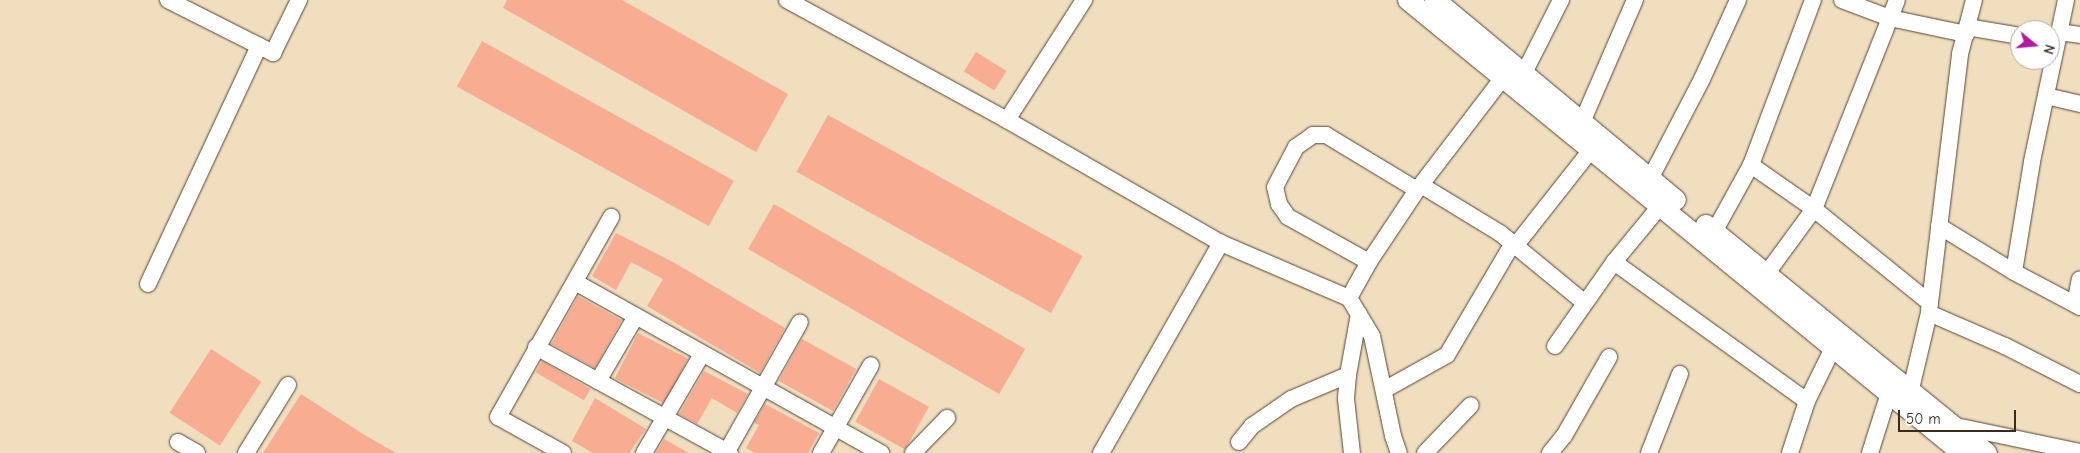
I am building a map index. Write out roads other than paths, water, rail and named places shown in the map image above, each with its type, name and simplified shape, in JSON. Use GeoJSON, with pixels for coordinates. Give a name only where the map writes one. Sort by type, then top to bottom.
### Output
{"type":"FeatureCollection","features":[{"type":"Feature","properties":{"kind":"street"},"geometry":{"type":"LineString","coordinates":[[168,0],[273,53],[298,0]]}},
{"type":"Feature","properties":{"kind":"street"},"geometry":{"type":"LineString","coordinates":[[786,0],[1008,120],[1221,243],[1349,298],[1372,336],[1399,453]]}},
{"type":"Feature","properties":{"kind":"street"},"geometry":{"type":"LineString","coordinates":[[1008,120],[1084,0]]}},
{"type":"Feature","properties":{"kind":"street"},"geometry":{"type":"LineString","coordinates":[[1408,0],[1502,79],[1650,179],[1911,389],[1984,452]]}},
{"type":"Feature","properties":{"kind":"street"},"geometry":{"type":"LineString","coordinates":[[1435,0],[1583,120],[1596,143],[1661,206],[1962,453]]}},
{"type":"Feature","properties":{"kind":"street"},"geometry":{"type":"LineString","coordinates":[[1524,73],[1561,0]]}},
{"type":"Feature","properties":{"kind":"street"},"geometry":{"type":"LineString","coordinates":[[1583,120],[1635,0]]}},
{"type":"Feature","properties":{"kind":"street"},"geometry":{"type":"LineString","coordinates":[[1650,179],[1702,79],[1738,0]]}},
{"type":"Feature","properties":{"kind":"street"},"geometry":{"type":"LineString","coordinates":[[1714,232],[1750,164],[1813,0]]}},
{"type":"Feature","properties":{"kind":"street"},"geometry":{"type":"LineString","coordinates":[[1842,0],[1890,18],[2010,35]]}},
{"type":"Feature","properties":{"kind":"street"},"geometry":{"type":"LineString","coordinates":[[1767,273],[1814,209],[1897,0]]}},
{"type":"Feature","properties":{"kind":"street"},"geometry":{"type":"LineString","coordinates":[[1911,389],[1930,308],[1939,226],[1966,30],[1974,0]]}},
{"type":"Feature","properties":{"kind":"street"},"geometry":{"type":"LineString","coordinates":[[2060,21],[2066,0]]}},
{"type":"Feature","properties":{"kind":"street"},"geometry":{"type":"LineString","coordinates":[[2060,37],[2080,35]]}},
{"type":"Feature","properties":{"kind":"street"},"geometry":{"type":"LineString","coordinates":[[148,284],[259,46]]}},
{"type":"Feature","properties":{"kind":"street"},"geometry":{"type":"LineString","coordinates":[[2014,272],[2050,70]]}},
{"type":"Feature","properties":{"kind":"street"},"geometry":{"type":"LineString","coordinates":[[1349,298],[1369,262],[1419,187],[1502,79]]}},
{"type":"Feature","properties":{"kind":"street"},"geometry":{"type":"LineString","coordinates":[[2046,96],[2080,104]]}},
{"type":"Feature","properties":{"kind":"street"},"geometry":{"type":"LineString","coordinates":[[1369,262],[1288,216],[1279,204],[1274,187],[1296,147],[1313,135],[1326,135],[1419,187],[1516,245],[1585,303]]}},
{"type":"Feature","properties":{"kind":"street"},"geometry":{"type":"LineString","coordinates":[[1384,390],[1447,355],[1513,244],[1516,245],[1596,143]]}},
{"type":"Feature","properties":{"kind":"street"},"geometry":{"type":"LineString","coordinates":[[1750,164],[1814,209],[1930,308],[2080,384]]}},
{"type":"Feature","properties":{"kind":"street"},"geometry":{"type":"LineString","coordinates":[[1555,346],[1614,262],[1661,206]]}},
{"type":"Feature","properties":{"kind":"street"},"geometry":{"type":"LineString","coordinates":[[562,453],[498,417],[611,217]]}},
{"type":"Feature","properties":{"kind":"street"},"geometry":{"type":"LineString","coordinates":[[1939,226],[2014,272],[2078,305],[2080,279]]}},
{"type":"Feature","properties":{"kind":"street"},"geometry":{"type":"LineString","coordinates":[[1101,453],[1221,243]]}},
{"type":"Feature","properties":{"kind":"street"},"geometry":{"type":"LineString","coordinates":[[1614,262],[1807,401]]}},
{"type":"Feature","properties":{"kind":"street"},"geometry":{"type":"LineString","coordinates":[[575,282],[635,318],[837,426],[881,453]]}},
{"type":"Feature","properties":{"kind":"street"},"geometry":{"type":"LineString","coordinates":[[1352,453],[1346,398],[1348,375],[1359,314]]}},
{"type":"Feature","properties":{"kind":"street"},"geometry":{"type":"LineString","coordinates":[[598,381],[635,318]]}},
{"type":"Feature","properties":{"kind":"street"},"geometry":{"type":"LineString","coordinates":[[536,347],[728,452],[800,322]]}},
{"type":"Feature","properties":{"kind":"street"},"geometry":{"type":"LineString","coordinates":[[1790,453],[1807,401],[1833,348]]}},
{"type":"Feature","properties":{"kind":"street"},"geometry":{"type":"LineString","coordinates":[[644,453],[702,354]]}},
{"type":"Feature","properties":{"kind":"street"},"geometry":{"type":"LineString","coordinates":[[1550,453],[1564,436],[1608,357]]}},
{"type":"Feature","properties":{"kind":"street"},"geometry":{"type":"LineString","coordinates":[[821,453],[871,365]]}},
{"type":"Feature","properties":{"kind":"street"},"geometry":{"type":"LineString","coordinates":[[1649,453],[1680,374]]}},
{"type":"Feature","properties":{"kind":"street"},"geometry":{"type":"LineString","coordinates":[[1239,442],[1252,426],[1291,398],[1348,375]]}},
{"type":"Feature","properties":{"kind":"street"},"geometry":{"type":"LineString","coordinates":[[246,453],[288,385]]}},
{"type":"Feature","properties":{"kind":"street"},"geometry":{"type":"LineString","coordinates":[[1870,453],[1889,393]]}},
{"type":"Feature","properties":{"kind":"street"},"geometry":{"type":"LineString","coordinates":[[1426,453],[1471,405]]}},
{"type":"Feature","properties":{"kind":"street"},"geometry":{"type":"LineString","coordinates":[[913,453],[947,418]]}},
{"type":"Feature","properties":{"kind":"street"},"geometry":{"type":"LineString","coordinates":[[1956,426],[2080,452]]}},
{"type":"Feature","properties":{"kind":"street"},"geometry":{"type":"LineString","coordinates":[[178,442],[197,453]]}}]}
